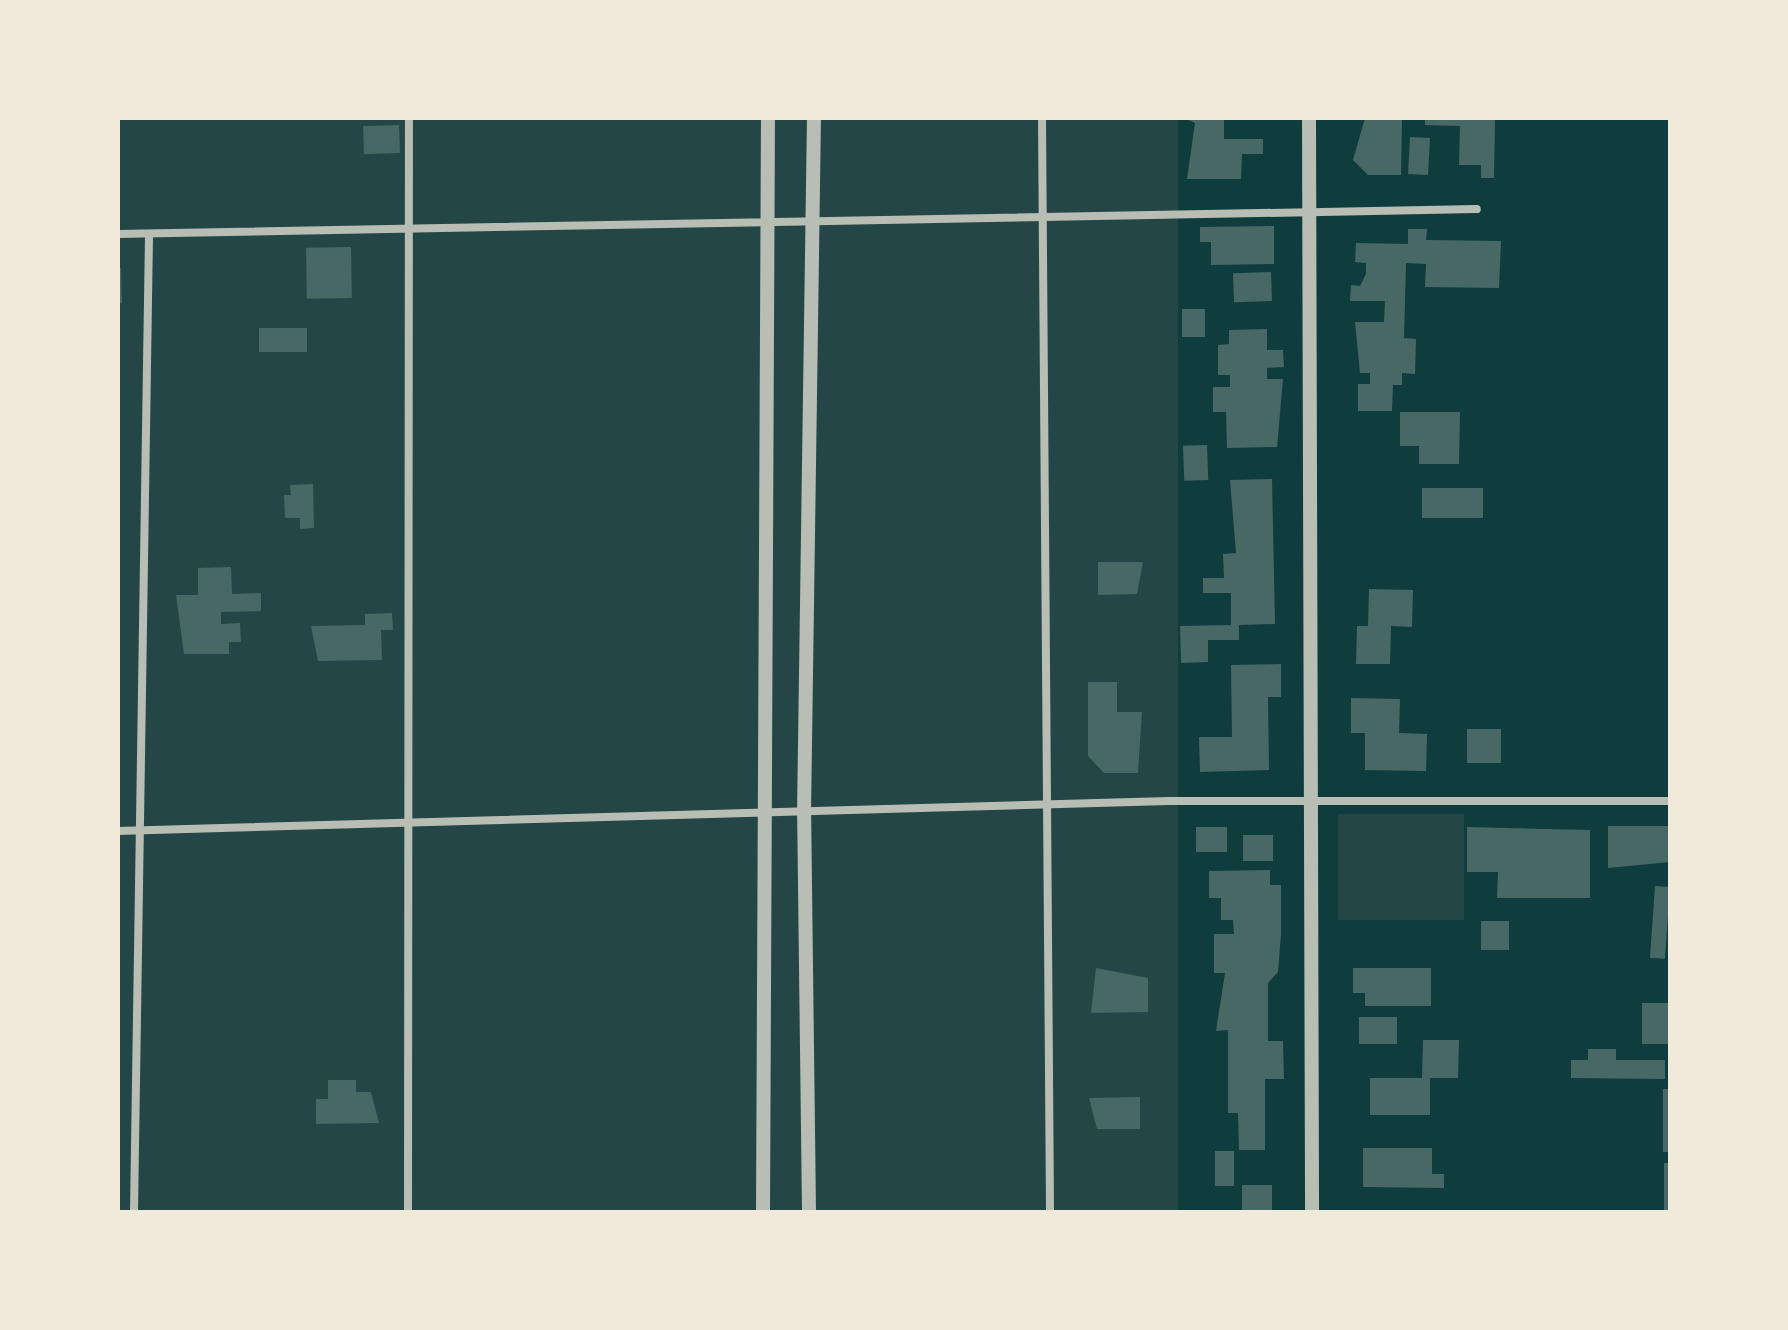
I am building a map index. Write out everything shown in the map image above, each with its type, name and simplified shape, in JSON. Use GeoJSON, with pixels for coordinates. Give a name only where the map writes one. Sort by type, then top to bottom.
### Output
{"type":"FeatureCollection","features":[{"type":"Feature","properties":{"kind":"street"},"geometry":{"type":"LineString","coordinates":[[408,1212],[409,118]]}},
{"type":"Feature","properties":{"kind":"street"},"geometry":{"type":"LineString","coordinates":[[763,1212],[768,118]]}},
{"type":"Feature","properties":{"kind":"street"},"geometry":{"type":"LineString","coordinates":[[809,1212],[804,814],[814,118]]}},
{"type":"Feature","properties":{"kind":"street"},"geometry":{"type":"LineString","coordinates":[[1042,118],[1051,804],[1050,1212]]}},
{"type":"Feature","properties":{"kind":"street"},"geometry":{"type":"LineString","coordinates":[[1309,118],[1312,1212]]}},
{"type":"Feature","properties":{"kind":"street"},"geometry":{"type":"LineString","coordinates":[[118,234],[1042,213],[1477,209]]}},
{"type":"Feature","properties":{"kind":"street"},"geometry":{"type":"LineString","coordinates":[[134,1212],[149,234]]}},
{"type":"Feature","properties":{"kind":"street"},"geometry":{"type":"LineString","coordinates":[[118,831],[406,826],[1051,804],[1313,800],[1670,801]]}},
{"type":"Feature","properties":{"kind":"shaded area"},"geometry":{"type":"Polygon","coordinates":[[[118,118],[1178,118],[1178,1212],[118,1212],[118,118]]]}},
{"type":"Feature","properties":{"kind":"shaded area"},"geometry":{"type":"Polygon","coordinates":[[[1338,814],[1464,814],[1464,920],[1338,920],[1338,814]]]}},
{"type":"Feature","properties":{"kind":"building"},"geometry":{"type":"Polygon","coordinates":[[[1184,118],[1224,118],[1224,139],[1263,139],[1263,154],[1242,154],[1241,179],[1187,179],[1195,123],[1184,118]]]}},
{"type":"Feature","properties":{"kind":"building"},"geometry":{"type":"Polygon","coordinates":[[[1365,118],[1402,118],[1401,175],[1368,175],[1353,160],[1365,118]]]}},
{"type":"Feature","properties":{"kind":"building"},"geometry":{"type":"Polygon","coordinates":[[[1425,118],[1495,120],[1494,178],[1481,178],[1481,165],[1459,165],[1460,126],[1425,125],[1425,118]]]}},
{"type":"Feature","properties":{"kind":"building"},"geometry":{"type":"Polygon","coordinates":[[[399,125],[400,153],[364,154],[363,126],[399,125]]]}},
{"type":"Feature","properties":{"kind":"building"},"geometry":{"type":"Polygon","coordinates":[[[1410,137],[1430,138],[1428,175],[1408,174],[1410,137]]]}},
{"type":"Feature","properties":{"kind":"building"},"geometry":{"type":"Polygon","coordinates":[[[1274,226],[1274,264],[1211,265],[1211,242],[1200,242],[1200,227],[1274,226]]]}},
{"type":"Feature","properties":{"kind":"building"},"geometry":{"type":"Polygon","coordinates":[[[1408,229],[1427,229],[1426,240],[1501,241],[1499,288],[1425,287],[1426,264],[1406,263],[1404,338],[1416,339],[1415,374],[1402,373],[1402,385],[1393,385],[1392,411],[1358,411],[1358,384],[1370,384],[1370,373],[1360,373],[1355,322],[1384,322],[1385,301],[1350,301],[1351,285],[1360,286],[1366,274],[1366,263],[1355,262],[1356,243],[1408,244],[1408,229]]]}},
{"type":"Feature","properties":{"kind":"building"},"geometry":{"type":"Polygon","coordinates":[[[351,247],[352,298],[307,299],[306,248],[351,247]]]}},
{"type":"Feature","properties":{"kind":"building"},"geometry":{"type":"Polygon","coordinates":[[[118,268],[121,268],[122,303],[118,304],[118,268]]]}},
{"type":"Feature","properties":{"kind":"building"},"geometry":{"type":"Polygon","coordinates":[[[1271,272],[1272,301],[1234,302],[1233,273],[1271,272]]]}},
{"type":"Feature","properties":{"kind":"building"},"geometry":{"type":"Polygon","coordinates":[[[1182,309],[1205,309],[1205,337],[1182,337],[1182,309]]]}},
{"type":"Feature","properties":{"kind":"building"},"geometry":{"type":"Polygon","coordinates":[[[259,328],[307,328],[307,352],[259,352],[259,328]]]}},
{"type":"Feature","properties":{"kind":"building"},"geometry":{"type":"Polygon","coordinates":[[[1267,329],[1267,350],[1283,350],[1284,367],[1267,368],[1267,379],[1283,379],[1277,447],[1227,448],[1226,412],[1213,412],[1213,387],[1230,387],[1230,375],[1218,375],[1218,345],[1229,344],[1229,330],[1267,329]]]}},
{"type":"Feature","properties":{"kind":"building"},"geometry":{"type":"Polygon","coordinates":[[[1400,412],[1460,412],[1459,464],[1419,464],[1419,446],[1400,446],[1400,412]]]}},
{"type":"Feature","properties":{"kind":"building"},"geometry":{"type":"Polygon","coordinates":[[[1207,445],[1208,480],[1184,481],[1183,446],[1207,445]]]}},
{"type":"Feature","properties":{"kind":"building"},"geometry":{"type":"Polygon","coordinates":[[[1272,479],[1275,624],[1239,625],[1239,640],[1208,640],[1208,662],[1181,663],[1180,626],[1231,625],[1231,593],[1203,593],[1203,578],[1224,578],[1223,554],[1236,553],[1230,480],[1272,479]]]}},
{"type":"Feature","properties":{"kind":"building"},"geometry":{"type":"Polygon","coordinates":[[[313,484],[314,528],[300,529],[300,518],[285,518],[284,495],[291,495],[290,485],[313,484]]]}},
{"type":"Feature","properties":{"kind":"building"},"geometry":{"type":"Polygon","coordinates":[[[1422,488],[1483,488],[1483,518],[1422,518],[1422,488]]]}},
{"type":"Feature","properties":{"kind":"building"},"geometry":{"type":"Polygon","coordinates":[[[1098,562],[1143,562],[1137,594],[1098,595],[1098,562]]]}},
{"type":"Feature","properties":{"kind":"building"},"geometry":{"type":"Polygon","coordinates":[[[231,567],[232,594],[261,593],[261,611],[221,612],[221,624],[240,623],[241,642],[229,642],[229,654],[184,654],[176,595],[198,595],[198,568],[231,567]]]}},
{"type":"Feature","properties":{"kind":"building"},"geometry":{"type":"Polygon","coordinates":[[[1369,589],[1413,590],[1412,627],[1391,626],[1390,664],[1356,664],[1357,626],[1368,626],[1369,589]]]}},
{"type":"Feature","properties":{"kind":"building"},"geometry":{"type":"Polygon","coordinates":[[[392,613],[393,630],[381,630],[382,660],[318,661],[311,626],[365,625],[365,614],[392,613]]]}},
{"type":"Feature","properties":{"kind":"building"},"geometry":{"type":"Polygon","coordinates":[[[1281,664],[1281,697],[1268,697],[1269,770],[1200,772],[1199,737],[1232,737],[1231,665],[1281,664]]]}},
{"type":"Feature","properties":{"kind":"building"},"geometry":{"type":"Polygon","coordinates":[[[1088,682],[1117,682],[1117,712],[1142,712],[1138,773],[1104,773],[1088,756],[1088,682]]]}},
{"type":"Feature","properties":{"kind":"building"},"geometry":{"type":"Polygon","coordinates":[[[1351,698],[1400,699],[1399,733],[1427,734],[1426,771],[1365,770],[1365,733],[1351,733],[1351,698]]]}},
{"type":"Feature","properties":{"kind":"building"},"geometry":{"type":"Polygon","coordinates":[[[1467,729],[1501,729],[1501,763],[1467,763],[1467,729]]]}},
{"type":"Feature","properties":{"kind":"building"},"geometry":{"type":"Polygon","coordinates":[[[1608,826],[1670,826],[1670,862],[1608,868],[1608,826]]]}},
{"type":"Feature","properties":{"kind":"building"},"geometry":{"type":"Polygon","coordinates":[[[1196,827],[1227,827],[1227,852],[1196,852],[1196,827]]]}},
{"type":"Feature","properties":{"kind":"building"},"geometry":{"type":"Polygon","coordinates":[[[1467,827],[1590,830],[1590,898],[1497,898],[1498,872],[1467,872],[1467,827]]]}},
{"type":"Feature","properties":{"kind":"building"},"geometry":{"type":"Polygon","coordinates":[[[1243,835],[1273,835],[1273,861],[1243,861],[1243,835]]]}},
{"type":"Feature","properties":{"kind":"building"},"geometry":{"type":"Polygon","coordinates":[[[1270,870],[1270,885],[1281,885],[1281,934],[1278,972],[1268,983],[1268,1041],[1283,1041],[1284,1079],[1265,1079],[1265,1150],[1239,1150],[1238,1113],[1228,1113],[1228,1030],[1216,1031],[1225,973],[1214,973],[1214,934],[1234,934],[1233,920],[1221,920],[1221,898],[1209,898],[1209,871],[1270,870]]]}},
{"type":"Feature","properties":{"kind":"building"},"geometry":{"type":"Polygon","coordinates":[[[1655,886],[1670,887],[1665,959],[1650,958],[1655,886]]]}},
{"type":"Feature","properties":{"kind":"building"},"geometry":{"type":"Polygon","coordinates":[[[1481,921],[1509,921],[1509,950],[1481,950],[1481,921]]]}},
{"type":"Feature","properties":{"kind":"building"},"geometry":{"type":"Polygon","coordinates":[[[1096,968],[1148,978],[1148,1012],[1091,1013],[1096,968]]]}},
{"type":"Feature","properties":{"kind":"building"},"geometry":{"type":"Polygon","coordinates":[[[1353,968],[1431,968],[1431,1006],[1365,1006],[1365,993],[1353,993],[1353,968]]]}},
{"type":"Feature","properties":{"kind":"building"},"geometry":{"type":"Polygon","coordinates":[[[1642,1003],[1670,1003],[1670,1044],[1642,1044],[1642,1003]]]}},
{"type":"Feature","properties":{"kind":"building"},"geometry":{"type":"Polygon","coordinates":[[[1359,1017],[1397,1017],[1397,1044],[1359,1044],[1359,1017]]]}},
{"type":"Feature","properties":{"kind":"building"},"geometry":{"type":"Polygon","coordinates":[[[1423,1040],[1459,1040],[1458,1078],[1430,1078],[1430,1115],[1370,1115],[1370,1078],[1422,1078],[1423,1040]]]}},
{"type":"Feature","properties":{"kind":"building"},"geometry":{"type":"Polygon","coordinates":[[[1588,1049],[1616,1049],[1616,1060],[1665,1060],[1665,1079],[1571,1078],[1571,1060],[1588,1060],[1588,1049]]]}},
{"type":"Feature","properties":{"kind":"building"},"geometry":{"type":"Polygon","coordinates":[[[328,1080],[356,1080],[356,1092],[371,1092],[379,1123],[316,1124],[316,1099],[328,1099],[328,1080]]]}},
{"type":"Feature","properties":{"kind":"building"},"geometry":{"type":"Polygon","coordinates":[[[1663,1089],[1670,1089],[1670,1152],[1663,1152],[1663,1089]]]}},
{"type":"Feature","properties":{"kind":"building"},"geometry":{"type":"Polygon","coordinates":[[[1140,1097],[1140,1129],[1097,1129],[1089,1098],[1140,1097]]]}},
{"type":"Feature","properties":{"kind":"building"},"geometry":{"type":"Polygon","coordinates":[[[1363,1148],[1432,1148],[1432,1174],[1444,1174],[1444,1188],[1363,1187],[1363,1148]]]}},
{"type":"Feature","properties":{"kind":"building"},"geometry":{"type":"Polygon","coordinates":[[[1215,1151],[1234,1151],[1234,1186],[1215,1186],[1215,1151]]]}},
{"type":"Feature","properties":{"kind":"building"},"geometry":{"type":"Polygon","coordinates":[[[1664,1163],[1670,1163],[1670,1212],[1664,1212],[1664,1163]]]}},
{"type":"Feature","properties":{"kind":"building"},"geometry":{"type":"Polygon","coordinates":[[[1242,1185],[1272,1185],[1272,1212],[1242,1212],[1242,1185]]]}}]}
